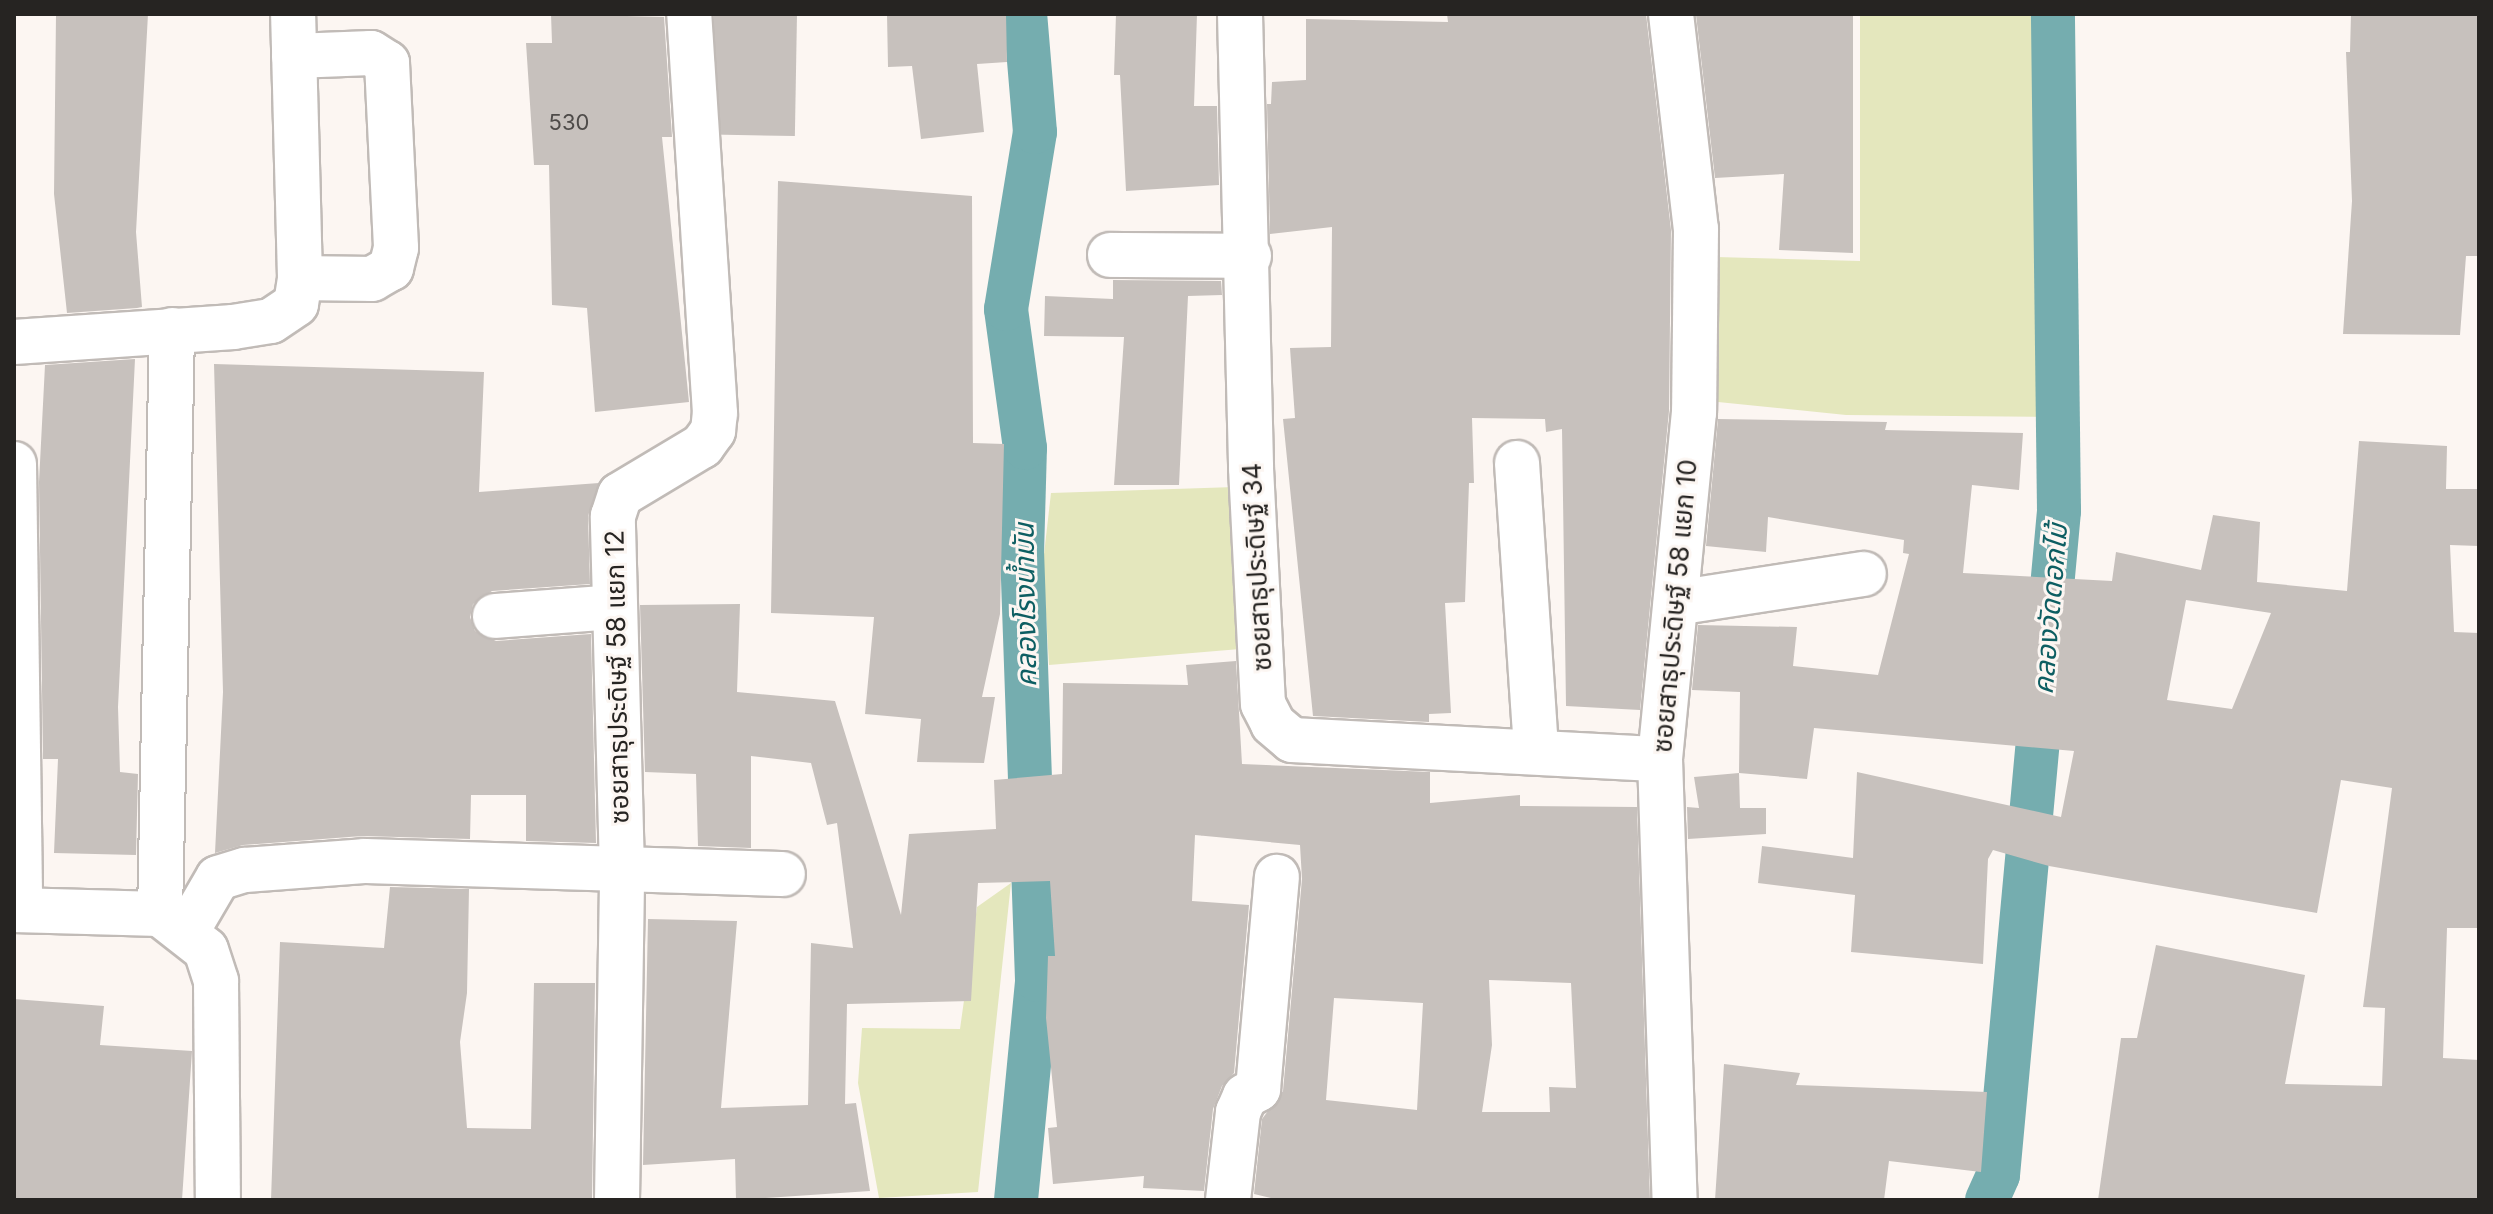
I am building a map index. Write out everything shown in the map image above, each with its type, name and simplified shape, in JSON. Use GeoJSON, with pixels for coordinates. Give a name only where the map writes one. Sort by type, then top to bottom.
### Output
{"type":"FeatureCollection","features":[{"type":"Feature","properties":{"kind":"street","name":"ซอยสาธุประดิษฐ์ 58 แยก 12"},"geometry":{"type":"LineString","coordinates":[[617,1200],[622,870],[613,516],[620,495],[702,446],[713,431],[689,14]]}},
{"type":"Feature","properties":{"kind":"street","name":"ซอยสาธุประดิษฐ์ 34"},"geometry":{"type":"LineString","coordinates":[[1240,14],[1249,256],[1251,468],[1263,704],[1273,724],[1292,740],[1660,759]]}},
{"type":"Feature","properties":{"kind":"street","name":"ซอยสาธุประดิษฐ์ 58 แยก 10"},"geometry":{"type":"LineString","coordinates":[[1671,14],[1696,229],[1694,412],[1660,759],[1675,1200]]}},
{"type":"Feature","properties":{"kind":"street"},"geometry":{"type":"LineString","coordinates":[[14,342],[271,321],[296,304],[300,278],[294,35],[371,53],[387,63],[396,248],[391,268],[372,279],[300,278]]}},
{"type":"Feature","properties":{"kind":"street"},"geometry":{"type":"LineString","coordinates":[[1110,255],[1249,256]]}},
{"type":"Feature","properties":{"kind":"street"},"geometry":{"type":"LineString","coordinates":[[172,330],[174,922]]}},
{"type":"Feature","properties":{"kind":"street"},"geometry":{"type":"LineString","coordinates":[[1517,463],[1536,751]]}},
{"type":"Feature","properties":{"kind":"street"},"geometry":{"type":"LineString","coordinates":[[14,464],[17,910],[174,922],[206,950],[216,981],[218,1200]]}},
{"type":"Feature","properties":{"kind":"street"},"geometry":{"type":"LineString","coordinates":[[1676,603],[1864,574]]}},
{"type":"Feature","properties":{"kind":"street"},"geometry":{"type":"LineString","coordinates":[[495,616],[615,607]]}},
{"type":"Feature","properties":{"kind":"street"},"geometry":{"type":"LineString","coordinates":[[174,922],[218,878],[245,870],[364,861],[783,874]]}},
{"type":"Feature","properties":{"kind":"street"},"geometry":{"type":"LineString","coordinates":[[1228,1200],[1238,1112],[1245,1096],[1258,1089],[1277,877]]}},
{"type":"Feature","properties":{"kind":"green space"},"geometry":{"type":"Polygon","coordinates":[[[1860,14],[2050,14],[2047,417],[1846,415],[1718,402],[1716,257],[1860,261],[1860,14]]]}},
{"type":"Feature","properties":{"kind":"green space"},"geometry":{"type":"Polygon","coordinates":[[[1235,487],[1240,649],[1049,665],[1043,563],[1051,493],[1235,487]]]}},
{"type":"Feature","properties":{"kind":"green space"},"geometry":{"type":"Polygon","coordinates":[[[1011,883],[978,1192],[879,1198],[858,1083],[862,1028],[960,1029],[977,907],[1011,883]]]}},
{"type":"Feature","properties":{"kind":"building"},"geometry":{"type":"Polygon","coordinates":[[[56,14],[148,14],[136,232],[142,307],[67,313],[54,194],[56,14]]]}},
{"type":"Feature","properties":{"kind":"building"},"geometry":{"type":"Polygon","coordinates":[[[551,14],[664,17],[672,137],[662,137],[689,402],[595,412],[587,308],[552,305],[549,165],[534,165],[526,43],[552,43],[551,14]]]}},
{"type":"Feature","properties":{"kind":"building"},"geometry":{"type":"Polygon","coordinates":[[[714,14],[797,14],[795,136],[712,135],[714,14]]]}},
{"type":"Feature","properties":{"kind":"building"},"geometry":{"type":"Polygon","coordinates":[[[887,14],[1006,14],[1007,62],[977,64],[984,132],[921,139],[912,66],[888,67],[887,14]]]}},
{"type":"Feature","properties":{"kind":"building"},"geometry":{"type":"Polygon","coordinates":[[[1116,14],[1197,14],[1194,106],[1217,106],[1219,185],[1126,191],[1120,75],[1114,75],[1116,14]]]}},
{"type":"Feature","properties":{"kind":"building"},"geometry":{"type":"Polygon","coordinates":[[[1447,14],[1646,14],[1671,230],[1669,411],[1640,710],[1566,706],[1562,429],[1546,432],[1545,419],[1472,418],[1474,483],[1469,483],[1465,602],[1445,603],[1451,713],[1429,714],[1429,722],[1313,716],[1283,419],[1295,418],[1290,348],[1331,347],[1332,227],[1270,234],[1267,104],[1271,104],[1272,82],[1306,80],[1306,19],[1448,22],[1447,14]]]}},
{"type":"Feature","properties":{"kind":"building"},"geometry":{"type":"Polygon","coordinates":[[[1853,14],[1853,253],[1779,250],[1784,174],[1715,178],[1696,15],[1853,14]]]}},
{"type":"Feature","properties":{"kind":"building"},"geometry":{"type":"Polygon","coordinates":[[[2351,14],[2479,14],[2479,256],[2466,256],[2460,335],[2343,334],[2352,201],[2346,52],[2350,52],[2351,14]]]}},
{"type":"Feature","properties":{"kind":"building"},"geometry":{"type":"Polygon","coordinates":[[[778,181],[972,196],[973,443],[1004,444],[1000,614],[982,697],[995,697],[984,763],[917,762],[921,719],[865,714],[874,617],[771,613],[778,181]]]}},
{"type":"Feature","properties":{"kind":"building"},"geometry":{"type":"Polygon","coordinates":[[[1113,280],[1221,281],[1222,295],[1188,296],[1179,485],[1114,485],[1124,337],[1044,336],[1045,296],[1113,299],[1113,280]]]}},
{"type":"Feature","properties":{"kind":"building"},"geometry":{"type":"Polygon","coordinates":[[[135,359],[118,707],[120,772],[138,774],[136,855],[54,853],[58,759],[43,759],[39,482],[45,365],[135,359]]]}},
{"type":"Feature","properties":{"kind":"building"},"geometry":{"type":"Polygon","coordinates":[[[214,364],[484,372],[479,492],[599,483],[588,516],[590,584],[492,591],[473,604],[470,617],[475,631],[496,641],[591,634],[596,843],[526,841],[526,795],[471,795],[470,839],[362,836],[243,845],[215,853],[223,692],[214,364]]]}},
{"type":"Feature","properties":{"kind":"building"},"geometry":{"type":"Polygon","coordinates":[[[1718,419],[1887,422],[1885,430],[2023,433],[2019,490],[1972,485],[1963,573],[2112,581],[2116,552],[2201,570],[2213,515],[2260,522],[2257,582],[2347,591],[2359,441],[2447,446],[2446,489],[2479,489],[2479,546],[2450,545],[2454,632],[2479,633],[2479,928],[2447,928],[2443,1058],[2479,1060],[2479,1200],[2098,1200],[2121,1038],[2137,1038],[2156,945],[2305,975],[2285,1084],[2382,1086],[2385,1008],[2363,1007],[2392,788],[2341,780],[2317,913],[2049,866],[1993,850],[1988,859],[1983,964],[1851,952],[1855,895],[1758,883],[1762,846],[1853,858],[1857,772],[2061,817],[2074,751],[1814,728],[1807,779],[1739,773],[1740,692],[1692,690],[1698,625],[1797,627],[1793,666],[1878,675],[1909,554],[1903,553],[1904,540],[1768,517],[1766,552],[1706,546],[1718,419]],[[2186,600],[2167,700],[2232,709],[2271,613],[2186,600]]]}},
{"type":"Feature","properties":{"kind":"building"},"geometry":{"type":"Polygon","coordinates":[[[740,604],[737,692],[835,701],[901,915],[909,834],[996,829],[994,780],[1062,774],[1063,683],[1188,685],[1186,665],[1236,661],[1242,764],[1430,772],[1430,803],[1520,795],[1520,806],[1637,807],[1650,1200],[1280,1200],[1254,1194],[1262,1119],[1283,1091],[1302,879],[1300,845],[1195,835],[1192,901],[1249,905],[1234,1073],[1222,1086],[1213,1109],[1204,1191],[1143,1188],[1144,1176],[1053,1184],[1048,1128],[1057,1127],[1046,1018],[1048,956],[1055,956],[1050,881],[978,883],[971,1001],[847,1004],[845,1104],[856,1103],[870,1191],[736,1200],[735,1159],[643,1165],[648,919],[737,921],[721,1108],[808,1105],[811,943],[853,948],[837,823],[827,825],[811,763],[751,756],[751,848],[698,846],[696,774],[645,772],[640,605],[740,604]],[[1489,980],[1492,1045],[1482,1112],[1550,1112],[1549,1087],[1576,1088],[1571,983],[1489,980]],[[1334,998],[1326,1100],[1417,1110],[1423,1003],[1334,998]]]}},
{"type":"Feature","properties":{"kind":"building"},"geometry":{"type":"Polygon","coordinates":[[[1739,773],[1740,808],[1766,808],[1766,834],[1688,839],[1687,807],[1699,808],[1694,777],[1739,773]]]}},
{"type":"Feature","properties":{"kind":"building"},"geometry":{"type":"Polygon","coordinates":[[[390,887],[469,889],[467,993],[460,1042],[467,1128],[531,1129],[534,983],[595,983],[592,1200],[271,1200],[280,942],[384,948],[390,887]]]}},
{"type":"Feature","properties":{"kind":"building"},"geometry":{"type":"Polygon","coordinates":[[[14,999],[104,1006],[100,1045],[192,1051],[182,1200],[14,1200],[14,999]]]}},
{"type":"Feature","properties":{"kind":"building"},"geometry":{"type":"Polygon","coordinates":[[[1724,1064],[1800,1073],[1796,1085],[1987,1092],[1981,1172],[1889,1161],[1884,1200],[1715,1200],[1724,1064]]]}},
{"type":"Feature","properties":{"kind":"waterway","name":"คลองโรงน้ำมัน"},"geometry":{"type":"LineString","coordinates":[[1016,1200],[1037,980],[1022,554],[1025,448],[1006,309],[1035,132],[1025,14]]}},
{"type":"Feature","properties":{"kind":"waterway","name":"คลองวัดดอกไม้"},"geometry":{"type":"LineString","coordinates":[[1987,1200],[1998,1175],[2059,511],[2053,14]]}}]}
